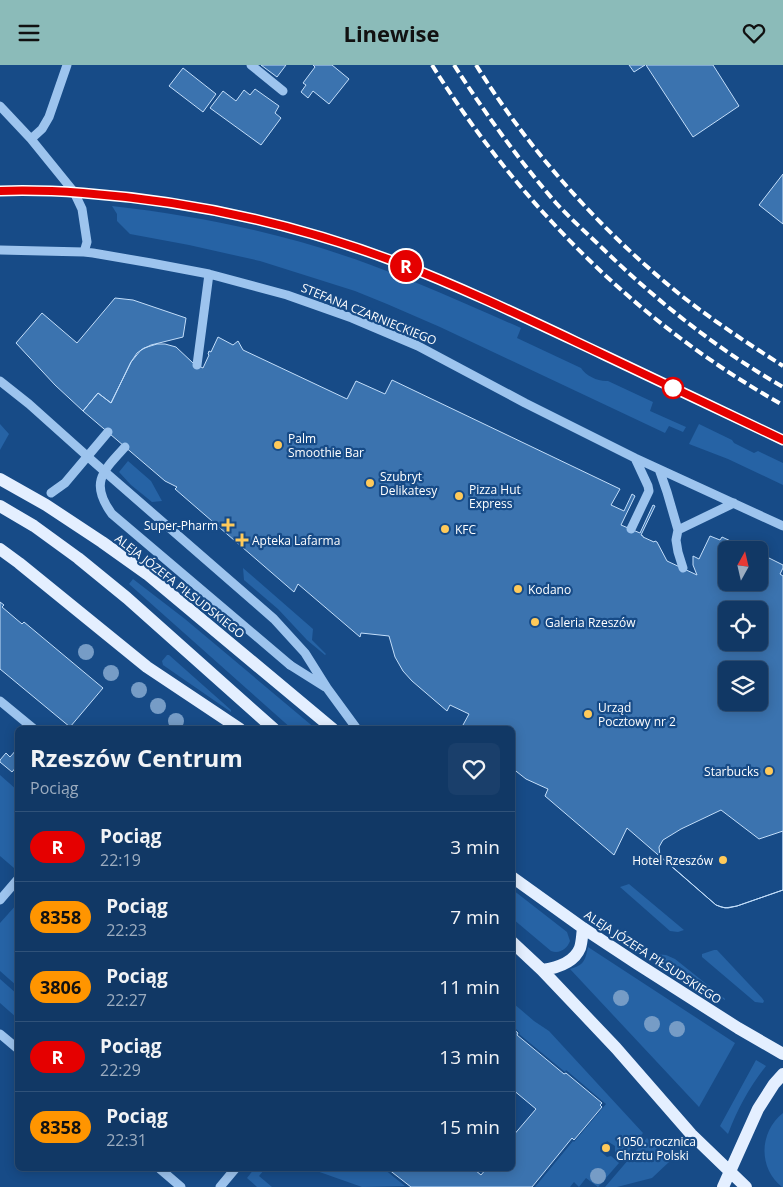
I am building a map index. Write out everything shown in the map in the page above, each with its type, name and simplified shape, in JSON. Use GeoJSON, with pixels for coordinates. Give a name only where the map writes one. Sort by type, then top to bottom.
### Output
{"type":"FeatureCollection","features":[{"type":"Feature","properties":{"kind":"main road","name":"ALEJA JÓZEFA PIŁSUDSKIEGO"},"geometry":{"type":"LineString","coordinates":[[0,479],[102,542],[147,575],[330,726]]}},
{"type":"Feature","properties":{"kind":"main road"},"geometry":{"type":"LineString","coordinates":[[0,505],[34,526],[78,558],[271,726]]}},
{"type":"Feature","properties":{"kind":"main road"},"geometry":{"type":"LineString","coordinates":[[0,549],[146,667],[235,726]]}},
{"type":"Feature","properties":{"kind":"main road","name":"ALEJA JÓZEFA PIŁSUDSKIEGO"},"geometry":{"type":"LineString","coordinates":[[515,879],[583,928],[738,1028],[783,1054]]}},
{"type":"Feature","properties":{"kind":"main road"},"geometry":{"type":"LineString","coordinates":[[542,970],[564,964],[579,951],[583,928]]}},
{"type":"Feature","properties":{"kind":"main road"},"geometry":{"type":"LineString","coordinates":[[515,944],[616,1048],[692,1134],[746,1187]]}},
{"type":"Feature","properties":{"kind":"main road"},"geometry":{"type":"LineString","coordinates":[[723,1187],[758,1109],[783,1073]]}},
{"type":"Feature","properties":{"kind":"street"},"geometry":{"type":"LineString","coordinates":[[31,139],[42,129],[50,117],[67,65]]}},
{"type":"Feature","properties":{"kind":"street"},"geometry":{"type":"LineString","coordinates":[[251,65],[283,91]]}},
{"type":"Feature","properties":{"kind":"street"},"geometry":{"type":"LineString","coordinates":[[0,106],[31,139],[70,187],[82,209],[87,242],[84,252]]}},
{"type":"Feature","properties":{"kind":"street","name":"STEFANA CZARNIECKIEGO"},"geometry":{"type":"LineString","coordinates":[[0,250],[84,252],[209,274],[287,295],[352,318],[418,345],[525,403],[635,458],[783,526]]}},
{"type":"Feature","properties":{"kind":"street"},"geometry":{"type":"LineString","coordinates":[[197,365],[209,274]]}},
{"type":"Feature","properties":{"kind":"street"},"geometry":{"type":"LineString","coordinates":[[0,381],[29,404],[274,619],[305,653],[327,688],[355,726]]}},
{"type":"Feature","properties":{"kind":"street"},"geometry":{"type":"LineString","coordinates":[[36,500],[51,493],[65,483],[108,432]]}},
{"type":"Feature","properties":{"kind":"street"},"geometry":{"type":"LineString","coordinates":[[125,447],[108,465],[100,480],[100,492],[104,503],[112,513],[290,665],[327,688]]}},
{"type":"Feature","properties":{"kind":"street"},"geometry":{"type":"LineString","coordinates":[[631,529],[649,491],[635,458]]}},
{"type":"Feature","properties":{"kind":"street"},"geometry":{"type":"LineString","coordinates":[[659,469],[678,530],[676,540],[682,568]]}},
{"type":"Feature","properties":{"kind":"street"},"geometry":{"type":"LineString","coordinates":[[678,530],[734,503]]}},
{"type":"Feature","properties":{"kind":"street"},"geometry":{"type":"LineString","coordinates":[[0,701],[30,726]]}},
{"type":"Feature","properties":{"kind":"street"},"geometry":{"type":"LineString","coordinates":[[0,899],[15,882]]}},
{"type":"Feature","properties":{"kind":"street"},"geometry":{"type":"LineString","coordinates":[[0,1034],[15,1046]]}},
{"type":"Feature","properties":{"kind":"street"},"geometry":{"type":"LineString","coordinates":[[162,1171],[181,1187]]}},
{"type":"Feature","properties":{"kind":"street"},"geometry":{"type":"LineString","coordinates":[[220,1187],[233,1171]]}},
{"type":"Feature","properties":{"kind":"shaded area"},"geometry":{"type":"Polygon","coordinates":[[[112,206],[178,215],[276,235],[390,272],[521,328],[517,338],[581,368],[593,378],[608,381],[653,402],[650,411],[686,427],[683,432],[669,426],[665,433],[440,327],[355,291],[260,261],[130,234],[117,221],[117,214],[112,206]]]}},
{"type":"Feature","properties":{"kind":"shaded area"},"geometry":{"type":"Polygon","coordinates":[[[0,424],[9,434],[0,450],[0,424]]]}},
{"type":"Feature","properties":{"kind":"shaded area"},"geometry":{"type":"Polygon","coordinates":[[[699,424],[754,453],[758,451],[783,463],[783,485],[728,459],[689,444],[699,424]]]}},
{"type":"Feature","properties":{"kind":"shaded area"},"geometry":{"type":"Polygon","coordinates":[[[128,461],[151,481],[162,501],[152,502],[131,485],[119,472],[128,461]]]}},
{"type":"Feature","properties":{"kind":"shaded area"},"geometry":{"type":"Polygon","coordinates":[[[243,568],[313,629],[312,640],[325,655],[307,640],[278,609],[244,580],[243,568]]]}},
{"type":"Feature","properties":{"kind":"shaded area"},"geometry":{"type":"Polygon","coordinates":[[[133,579],[185,619],[312,726],[289,726],[129,584],[133,579]]]}},
{"type":"Feature","properties":{"kind":"shaded area"},"geometry":{"type":"Polygon","coordinates":[[[167,655],[231,712],[163,665],[162,661],[167,655]]]}},
{"type":"Feature","properties":{"kind":"shaded area"},"geometry":{"type":"Polygon","coordinates":[[[0,775],[15,788],[15,867],[0,856],[0,775]]]}},
{"type":"Feature","properties":{"kind":"shaded area"},"geometry":{"type":"Polygon","coordinates":[[[629,884],[684,930],[678,932],[670,931],[620,887],[629,884]]]}},
{"type":"Feature","properties":{"kind":"shaded area"},"geometry":{"type":"Polygon","coordinates":[[[515,892],[567,932],[570,941],[567,946],[557,952],[551,951],[515,921],[515,892]]]}},
{"type":"Feature","properties":{"kind":"shaded area"},"geometry":{"type":"Polygon","coordinates":[[[15,906],[15,984],[0,971],[0,923],[15,906]]]}},
{"type":"Feature","properties":{"kind":"shaded area"},"geometry":{"type":"Polygon","coordinates":[[[588,947],[735,1043],[699,1107],[570,969],[583,962],[588,947]]]}},
{"type":"Feature","properties":{"kind":"shaded area"},"geometry":{"type":"Polygon","coordinates":[[[717,950],[762,998],[763,1003],[755,1002],[702,957],[702,954],[717,950]]]}},
{"type":"Feature","properties":{"kind":"shaded area"},"geometry":{"type":"Polygon","coordinates":[[[654,954],[666,955],[675,959],[725,1000],[652,957],[654,954]]]}},
{"type":"Feature","properties":{"kind":"shaded area"},"geometry":{"type":"Polygon","coordinates":[[[0,979],[15,992],[15,1016],[0,1003],[0,979]]]}},
{"type":"Feature","properties":{"kind":"shaded area"},"geometry":{"type":"Polygon","coordinates":[[[515,1005],[549,1031],[643,1133],[623,1158],[615,1152],[615,1146],[607,1141],[600,1151],[607,1157],[611,1156],[619,1163],[598,1187],[586,1178],[579,1187],[574,1182],[570,1187],[535,1187],[606,1104],[515,1028],[515,1005]]]}},
{"type":"Feature","properties":{"kind":"shaded area"},"geometry":{"type":"Polygon","coordinates":[[[756,1060],[766,1066],[744,1099],[728,1134],[720,1126],[756,1060]]]}},
{"type":"Feature","properties":{"kind":"shaded area"},"geometry":{"type":"Polygon","coordinates":[[[783,1113],[782,1187],[769,1170],[764,1150],[769,1130],[783,1113]]]}},
{"type":"Feature","properties":{"kind":"shaded area"},"geometry":{"type":"Polygon","coordinates":[[[647,1138],[669,1162],[652,1178],[617,1187],[605,1187],[647,1138]]]}},
{"type":"Feature","properties":{"kind":"shaded area"},"geometry":{"type":"Polygon","coordinates":[[[252,1171],[263,1171],[259,1176],[272,1187],[257,1187],[247,1178],[252,1171]]]}},
{"type":"Feature","properties":{"kind":"shaded area"},"geometry":{"type":"Polygon","coordinates":[[[317,1171],[386,1171],[405,1186],[362,1187],[317,1171]]]}},
{"type":"Feature","properties":{"kind":"building"},"geometry":{"type":"Polygon","coordinates":[[[261,65],[286,65],[277,77],[261,65]]]}},
{"type":"Feature","properties":{"kind":"building"},"geometry":{"type":"Polygon","coordinates":[[[313,65],[332,65],[349,79],[329,104],[313,91],[308,98],[301,92],[306,85],[303,83],[315,67],[313,65]]]}},
{"type":"Feature","properties":{"kind":"building"},"geometry":{"type":"Polygon","coordinates":[[[629,65],[645,65],[634,72],[629,65]]]}},
{"type":"Feature","properties":{"kind":"building"},"geometry":{"type":"Polygon","coordinates":[[[646,65],[713,65],[739,106],[693,137],[646,65]]]}},
{"type":"Feature","properties":{"kind":"building"},"geometry":{"type":"Polygon","coordinates":[[[183,68],[216,94],[203,112],[169,86],[183,68]]]}},
{"type":"Feature","properties":{"kind":"building"},"geometry":{"type":"Polygon","coordinates":[[[255,89],[279,106],[275,113],[281,118],[261,145],[210,108],[223,91],[236,101],[244,90],[250,95],[255,89]]]}},
{"type":"Feature","properties":{"kind":"building"},"geometry":{"type":"Polygon","coordinates":[[[783,174],[783,224],[759,205],[783,174]]]}},
{"type":"Feature","properties":{"kind":"building"},"geometry":{"type":"Polygon","coordinates":[[[115,298],[133,300],[186,318],[183,337],[151,345],[141,350],[131,362],[111,403],[98,393],[83,411],[55,385],[16,343],[42,313],[77,343],[115,298]]]}},
{"type":"Feature","properties":{"kind":"building","name":"Galeria Rzeszów"},"geometry":{"type":"Polygon","coordinates":[[[218,337],[233,345],[238,341],[243,350],[347,399],[356,381],[385,394],[392,380],[620,489],[611,505],[624,511],[632,494],[635,496],[621,525],[640,533],[653,505],[655,506],[641,535],[657,542],[667,561],[697,575],[693,565],[693,556],[699,559],[710,536],[720,540],[722,537],[731,541],[718,541],[718,591],[768,591],[768,558],[783,565],[780,574],[783,576],[783,890],[737,906],[721,907],[716,905],[627,828],[614,855],[545,796],[548,789],[526,779],[515,770],[515,726],[464,726],[463,725],[469,714],[450,705],[447,711],[403,671],[395,657],[389,636],[361,633],[360,637],[298,584],[294,592],[175,489],[177,487],[165,481],[83,411],[98,393],[111,403],[131,362],[137,353],[144,348],[157,344],[176,347],[193,363],[203,368],[209,351],[211,352],[218,337]]]}},
{"type":"Feature","properties":{"kind":"building"},"geometry":{"type":"Polygon","coordinates":[[[0,602],[4,605],[2,607],[22,624],[24,622],[103,688],[71,726],[69,726],[0,669],[0,602]]]}},
{"type":"Feature","properties":{"kind":"building"},"geometry":{"type":"Polygon","coordinates":[[[15,751],[15,768],[12,772],[0,762],[6,753],[10,757],[15,751]]]}},
{"type":"Feature","properties":{"kind":"building","name":"Hotel Rzeszów"},"geometry":{"type":"Polygon","coordinates":[[[721,810],[759,839],[783,831],[783,890],[737,906],[725,908],[716,905],[660,856],[659,847],[663,840],[681,829],[721,810]]]}},
{"type":"Feature","properties":{"kind":"building"},"geometry":{"type":"Polygon","coordinates":[[[515,1030],[518,1033],[517,1035],[602,1103],[600,1105],[602,1107],[574,1140],[572,1138],[532,1187],[411,1187],[391,1171],[476,1171],[481,1175],[484,1171],[515,1171],[515,1134],[536,1109],[515,1092],[515,1030]]]}},
{"type":"Feature","properties":{"kind":"railway"},"geometry":{"type":"LineString","coordinates":[[432,65],[466,116],[503,166],[543,213],[586,257],[632,299],[680,338],[730,373],[783,405]]}},
{"type":"Feature","properties":{"kind":"railway"},"geometry":{"type":"LineString","coordinates":[[454,65],[515,153],[556,203],[571,218],[640,283],[686,321],[733,356],[783,387]]}},
{"type":"Feature","properties":{"kind":"railway"},"geometry":{"type":"LineString","coordinates":[[476,65],[497,98],[544,160],[624,246],[683,297],[732,333],[783,366]]}},
{"type":"Feature","properties":{"kind":"railway"},"geometry":{"type":"LineString","coordinates":[[0,191],[100,194],[201,208],[251,218],[349,246],[396,262],[471,293],[783,440]]}},
{"type":"Feature","properties":{"kind":"train","name":"R"},"geometry":{"type":"LineString","coordinates":[[0,191],[92,193],[148,199],[226,212],[309,233],[395,262],[452,285],[783,440]]}},
{"type":"Feature","properties":{"kind":"place","name":"Palm Smoothie Bar"},"geometry":{"type":"Point","coordinates":[278,445]}},
{"type":"Feature","properties":{"kind":"place","name":"Szubryt Delikatesy"},"geometry":{"type":"Point","coordinates":[370,483]}},
{"type":"Feature","properties":{"kind":"place","name":"Pizza Hut Express"},"geometry":{"type":"Point","coordinates":[459,496]}},
{"type":"Feature","properties":{"kind":"place","name":"Super-Pharm"},"geometry":{"type":"Point","coordinates":[228,525]}},
{"type":"Feature","properties":{"kind":"place","name":"KFC"},"geometry":{"type":"Point","coordinates":[445,529]}},
{"type":"Feature","properties":{"kind":"place","name":"Apteka Lafarma"},"geometry":{"type":"Point","coordinates":[242,540]}},
{"type":"Feature","properties":{"kind":"place","name":"Kodano"},"geometry":{"type":"Point","coordinates":[518,589]}},
{"type":"Feature","properties":{"kind":"place","name":"Galeria Rzeszów"},"geometry":{"type":"Point","coordinates":[535,622]}},
{"type":"Feature","properties":{"kind":"place","name":"Urząd Pocztowy nr 2"},"geometry":{"type":"Point","coordinates":[588,714]}},
{"type":"Feature","properties":{"kind":"place","name":"Starbucks"},"geometry":{"type":"Point","coordinates":[769,771]}},
{"type":"Feature","properties":{"kind":"place","name":"Hotel Rzeszów"},"geometry":{"type":"Point","coordinates":[723,860]}},
{"type":"Feature","properties":{"kind":"place","name":"1050. rocznica Chrztu Polski"},"geometry":{"type":"Point","coordinates":[606,1148]}}]}
